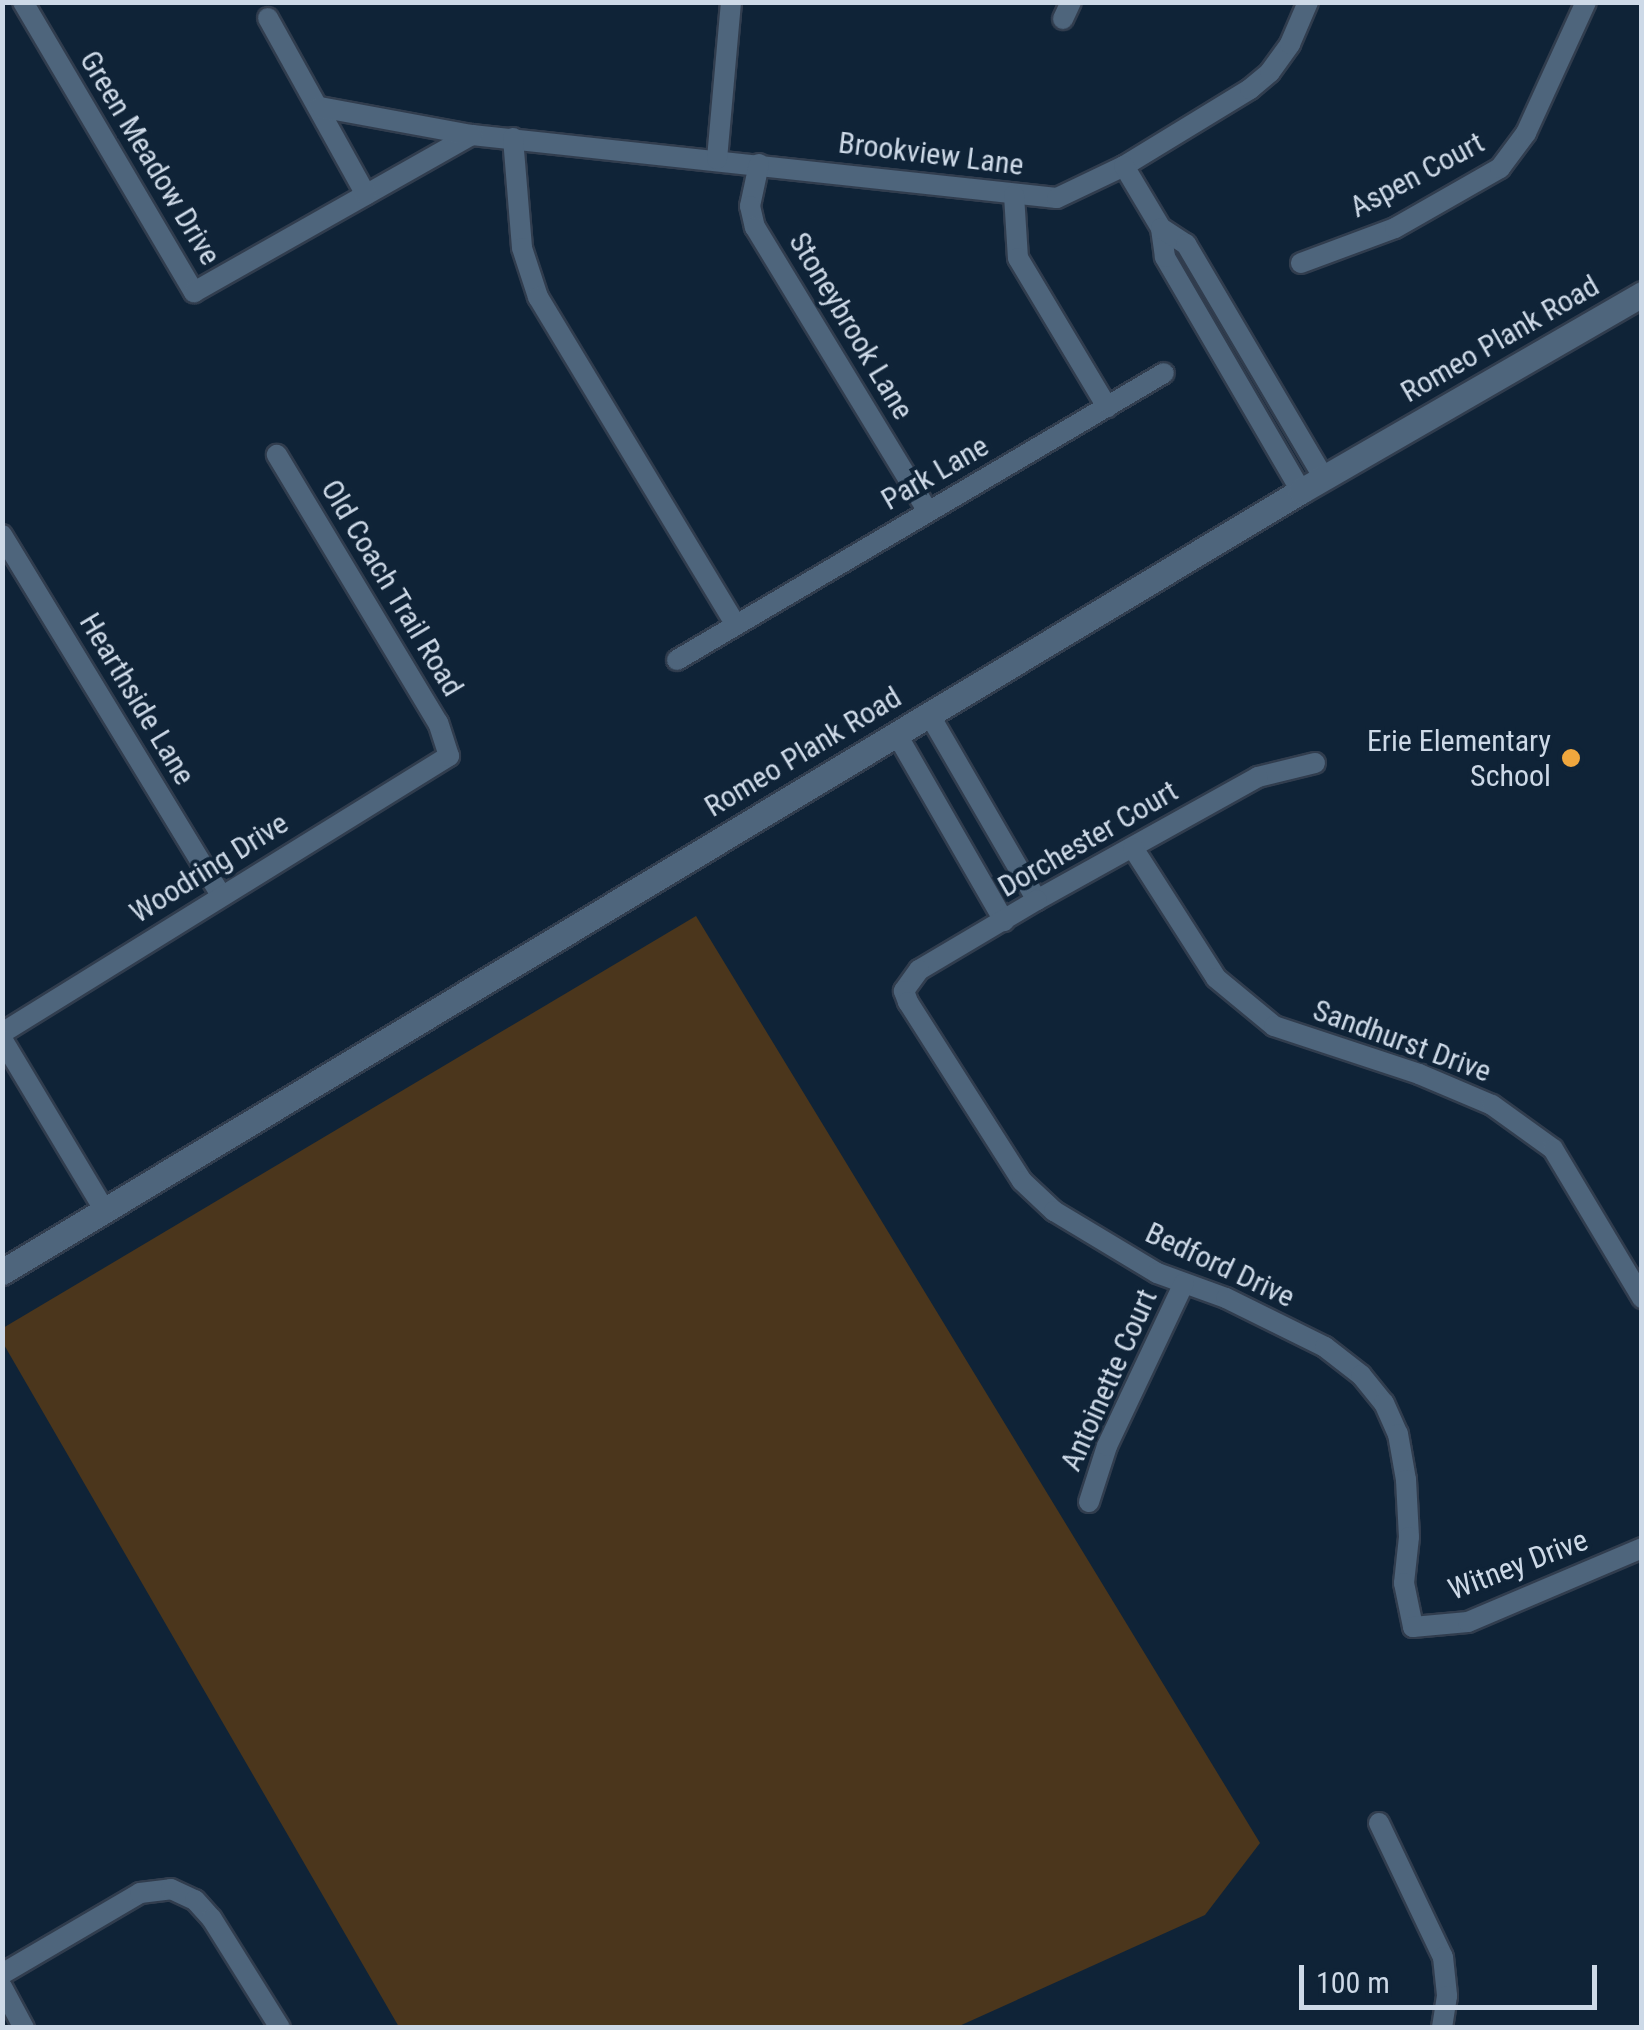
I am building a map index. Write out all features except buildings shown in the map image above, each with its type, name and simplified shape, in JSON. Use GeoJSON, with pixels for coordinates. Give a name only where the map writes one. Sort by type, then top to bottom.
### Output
{"type":"FeatureCollection","features":[{"type":"Feature","properties":{"kind":"street","name":"Green Meadow Drive"},"geometry":{"type":"LineString","coordinates":[[23,2],[194,292],[366,195]]}},
{"type":"Feature","properties":{"kind":"street"},"geometry":{"type":"LineString","coordinates":[[717,159],[731,2]]}},
{"type":"Feature","properties":{"kind":"street","name":"Brookview Lane"},"geometry":{"type":"LineString","coordinates":[[319,107],[472,134],[1057,198],[1124,166],[1250,90],[1270,72],[1290,44],[1308,2]]}},
{"type":"Feature","properties":{"kind":"street","name":"Aspen Court"},"geometry":{"type":"LineString","coordinates":[[1301,263],[1396,228],[1500,168],[1526,133],[1586,2]]}},
{"type":"Feature","properties":{"kind":"street"},"geometry":{"type":"LineString","coordinates":[[268,18],[366,195],[472,134]]}},
{"type":"Feature","properties":{"kind":"street"},"geometry":{"type":"LineString","coordinates":[[514,138],[522,248],[530,275],[626,444],[736,624]]}},
{"type":"Feature","properties":{"kind":"street","name":"Stoneybrook Lane"},"geometry":{"type":"LineString","coordinates":[[760,164],[750,206],[755,227],[928,512]]}},
{"type":"Feature","properties":{"kind":"street"},"geometry":{"type":"LineString","coordinates":[[1124,166],[1161,228],[1165,257],[1301,492]]}},
{"type":"Feature","properties":{"kind":"street"},"geometry":{"type":"LineString","coordinates":[[1014,195],[1018,258],[1107,406]]}},
{"type":"Feature","properties":{"kind":"street"},"geometry":{"type":"LineString","coordinates":[[1161,228],[1186,244],[1324,478]]}},
{"type":"Feature","properties":{"kind":"street","name":"Romeo Plank Road"},"geometry":{"type":"LineString","coordinates":[[2,1272],[896,733],[1642,294]]}},
{"type":"Feature","properties":{"kind":"street"},"geometry":{"type":"LineString","coordinates":[[1230,369],[1253,356]]}},
{"type":"Feature","properties":{"kind":"street","name":"Park Lane"},"geometry":{"type":"LineString","coordinates":[[677,660],[1164,373]]}},
{"type":"Feature","properties":{"kind":"street","name":"Old Coach Trail Road"},"geometry":{"type":"LineString","coordinates":[[277,455],[438,723],[449,756]]}},
{"type":"Feature","properties":{"kind":"street","name":"Hearthside Lane"},"geometry":{"type":"LineString","coordinates":[[2,535],[220,894]]}},
{"type":"Feature","properties":{"kind":"street"},"geometry":{"type":"LineString","coordinates":[[929,714],[1037,900]]}},
{"type":"Feature","properties":{"kind":"street"},"geometry":{"type":"LineString","coordinates":[[896,733],[1004,921]]}},
{"type":"Feature","properties":{"kind":"street","name":"Woodring Drive"},"geometry":{"type":"LineString","coordinates":[[2,1036],[220,894],[449,756]]}},
{"type":"Feature","properties":{"kind":"street","name":"Dorchester Court"},"geometry":{"type":"LineString","coordinates":[[904,992],[919,970],[1037,900],[1258,777],[1315,763]]}},
{"type":"Feature","properties":{"kind":"street","name":"Sandhurst Drive"},"geometry":{"type":"LineString","coordinates":[[1133,848],[1216,978],[1274,1026],[1419,1074],[1492,1105],[1553,1149],[1642,1298]]}},
{"type":"Feature","properties":{"kind":"street","name":"Bedford Drive"},"geometry":{"type":"LineString","coordinates":[[904,992],[1022,1180],[1054,1211],[1157,1273],[1226,1298],[1325,1347],[1362,1374],[1384,1402],[1398,1434],[1406,1480],[1409,1536],[1404,1583],[1413,1627]]}},
{"type":"Feature","properties":{"kind":"street"},"geometry":{"type":"LineString","coordinates":[[2,1036],[105,1211]]}},
{"type":"Feature","properties":{"kind":"street","name":"Antoinette Court"},"geometry":{"type":"LineString","coordinates":[[1089,1502],[1107,1446],[1184,1282]]}},
{"type":"Feature","properties":{"kind":"street","name":"Witney Drive"},"geometry":{"type":"LineString","coordinates":[[1413,1627],[1468,1622],[1642,1548]]}},
{"type":"Feature","properties":{"kind":"street"},"geometry":{"type":"LineString","coordinates":[[1379,1823],[1443,1957],[1447,1996],[1442,2028]]}},
{"type":"Feature","properties":{"kind":"street"},"geometry":{"type":"LineString","coordinates":[[2,1974],[140,1893],[160,1889],[184,1894],[212,1919],[280,2028]]}},
{"type":"Feature","properties":{"kind":"street"},"geometry":{"type":"LineString","coordinates":[[2,1987],[24,2028]]}},
{"type":"Feature","properties":{"kind":"shaded area"},"geometry":{"type":"Polygon","coordinates":[[[696,916],[1260,1843],[1205,1915],[957,2027],[399,2027],[3,1343],[3,1328],[696,916]]]}},
{"type":"Feature","properties":{"kind":"place","name":"Erie Elementary School"},"geometry":{"type":"Point","coordinates":[1571,758]}}]}
